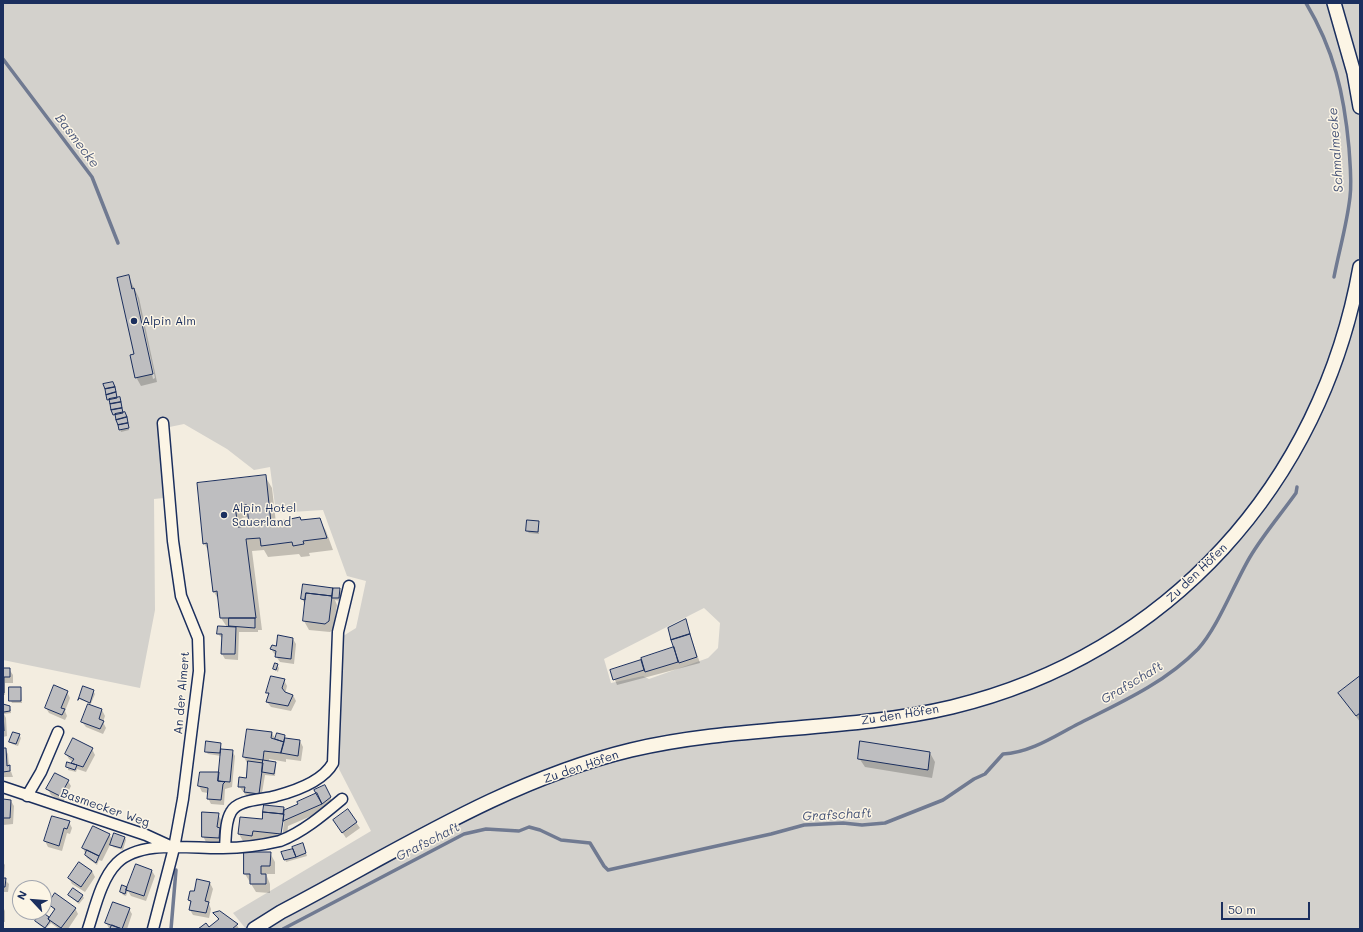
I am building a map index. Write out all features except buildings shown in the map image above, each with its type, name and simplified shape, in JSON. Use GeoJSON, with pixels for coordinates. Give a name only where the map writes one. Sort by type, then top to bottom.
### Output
{"type":"FeatureCollection","features":[{"type":"Feature","properties":{"kind":"street"},"geometry":{"type":"LineString","coordinates":[[1334,3],[1351,60],[1360,107]]}},
{"type":"Feature","properties":{"kind":"street","name":"Zu den Höfen"},"geometry":{"type":"LineString","coordinates":[[254,929],[281,912],[473,809],[534,782],[588,763],[630,750],[685,740],[730,734],[870,721],[953,707],[991,696],[1030,681],[1082,658],[1096,650],[1138,623],[1174,596],[1218,555],[1268,494],[1302,439],[1329,381],[1343,341],[1355,298],[1360,267]]}},
{"type":"Feature","properties":{"kind":"street","name":"An der Almert"},"geometry":{"type":"LineString","coordinates":[[153,929],[174,848],[183,799],[199,670],[198,638],[181,596],[178,580],[173,541],[163,423]]}},
{"type":"Feature","properties":{"kind":"street"},"geometry":{"type":"LineString","coordinates":[[225,848],[228,817],[234,808],[246,803],[276,796],[304,785],[319,778],[333,763],[335,757],[338,632],[349,586]]}},
{"type":"Feature","properties":{"kind":"street"},"geometry":{"type":"LineString","coordinates":[[27,796],[41,772],[58,732]]}},
{"type":"Feature","properties":{"kind":"street","name":"Basmecker Weg"},"geometry":{"type":"LineString","coordinates":[[3,787],[146,835],[174,848]]}},
{"type":"Feature","properties":{"kind":"street"},"geometry":{"type":"LineString","coordinates":[[88,929],[103,889],[117,862],[135,852],[144,849],[225,848],[272,843],[289,837],[318,819],[342,799]]}},
{"type":"Feature","properties":{"kind":"shaded area"},"geometry":{"type":"Polygon","coordinates":[[[3,3],[1360,3],[1360,929],[246,929],[233,913],[371,831],[339,769],[340,638],[356,628],[366,581],[347,576],[323,510],[276,513],[270,467],[254,470],[227,449],[184,424],[160,429],[164,498],[154,499],[155,610],[140,688],[3,660],[3,3]],[[704,608],[604,659],[611,683],[643,676],[649,679],[708,658],[718,648],[720,623],[704,608]]]}},
{"type":"Feature","properties":{"kind":"waterway","name":"Schmalmecke"},"geometry":{"type":"LineString","coordinates":[[1306,3],[1316,20],[1331,55],[1341,90],[1347,128],[1351,179],[1350,197],[1334,277]]}},
{"type":"Feature","properties":{"kind":"waterway","name":"Basmecke"},"geometry":{"type":"LineString","coordinates":[[3,59],[92,177],[118,243]]}},
{"type":"Feature","properties":{"kind":"waterway","name":"Grafschaft"},"geometry":{"type":"LineString","coordinates":[[283,929],[464,834],[486,829],[519,831],[529,827],[540,830],[561,840],[590,843],[608,870],[771,834],[804,825],[843,823],[862,825],[885,823],[943,800],[974,779],[985,774],[1003,754],[1023,751],[1051,739],[1157,682],[1185,661],[1205,640],[1219,617],[1250,557],[1296,493],[1297,487]]}},
{"type":"Feature","properties":{"kind":"waterway","name":"Basmecke"},"geometry":{"type":"LineString","coordinates":[[171,929],[176,870]]}},
{"type":"Feature","properties":{"kind":"place","name":"Alpin Alm"},"geometry":{"type":"Point","coordinates":[134,321]}},
{"type":"Feature","properties":{"kind":"place","name":"Alpin Hotel Sauerland"},"geometry":{"type":"Point","coordinates":[224,515]}}]}
